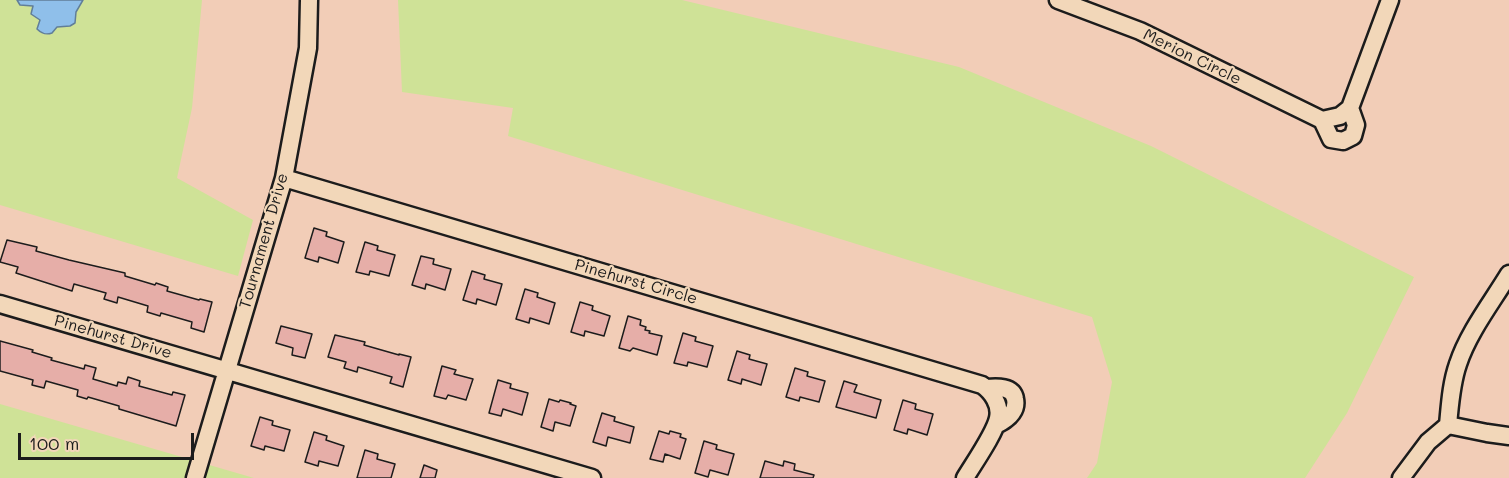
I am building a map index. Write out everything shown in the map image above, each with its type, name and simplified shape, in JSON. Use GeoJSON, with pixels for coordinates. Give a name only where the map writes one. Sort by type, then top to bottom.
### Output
{"type":"FeatureCollection","features":[{"type":"Feature","properties":{"kind":"street","name":"Tournament Drive"},"geometry":{"type":"LineString","coordinates":[[195,478],[284,178],[308,48],[309,0]]}},
{"type":"Feature","properties":{"kind":"street","name":"Merion Circle"},"geometry":{"type":"LineString","coordinates":[[1058,0],[1140,31],[1322,120],[1331,139],[1343,141],[1353,136],[1356,125],[1350,108],[1390,0]]}},
{"type":"Feature","properties":{"kind":"street"},"geometry":{"type":"LineString","coordinates":[[1322,120],[1340,116],[1350,108]]}},
{"type":"Feature","properties":{"kind":"street","name":"Pinehurst Circle"},"geometry":{"type":"LineString","coordinates":[[284,178],[976,382],[993,396],[999,412],[996,425],[965,478]]}},
{"type":"Feature","properties":{"kind":"street"},"geometry":{"type":"LineString","coordinates":[[1401,478],[1428,442],[1448,425],[1450,397],[1457,364],[1471,336],[1509,274]]}},
{"type":"Feature","properties":{"kind":"street","name":"Pinehurst Drive"},"geometry":{"type":"LineString","coordinates":[[0,304],[226,370]]}},
{"type":"Feature","properties":{"kind":"street"},"geometry":{"type":"LineString","coordinates":[[226,370],[592,478]]}},
{"type":"Feature","properties":{"kind":"street"},"geometry":{"type":"LineString","coordinates":[[1448,425],[1509,436]]}},
{"type":"Feature","properties":{"kind":"green space"},"geometry":{"type":"Polygon","coordinates":[[[0,0],[202,0],[192,108],[177,178],[253,220],[238,276],[0,205],[0,0]]]}},
{"type":"Feature","properties":{"kind":"green space"},"geometry":{"type":"Polygon","coordinates":[[[398,0],[682,0],[959,67],[1151,146],[1414,277],[1347,413],[1305,478],[1087,478],[1097,463],[1112,382],[1092,317],[508,136],[513,108],[402,92],[398,0]]]}},
{"type":"Feature","properties":{"kind":"green space"},"geometry":{"type":"Polygon","coordinates":[[[0,404],[254,478],[0,478],[0,404]]]}},
{"type":"Feature","properties":{"kind":"water"},"geometry":{"type":"Polygon","coordinates":[[[17,0],[83,0],[76,12],[75,23],[70,26],[57,27],[52,33],[46,34],[37,29],[40,20],[31,14],[33,6],[20,5],[17,0]]]}},
{"type":"Feature","properties":{"kind":"building"},"geometry":{"type":"Polygon","coordinates":[[[314,228],[327,232],[326,236],[344,242],[338,263],[319,257],[318,262],[305,258],[314,228]]]}},
{"type":"Feature","properties":{"kind":"building"},"geometry":{"type":"Polygon","coordinates":[[[7,240],[37,247],[36,251],[125,273],[125,276],[168,287],[167,291],[212,302],[204,332],[191,328],[192,322],[161,313],[160,316],[147,312],[148,306],[118,297],[117,303],[104,299],[106,293],[74,284],[72,291],[16,273],[18,267],[0,262],[7,240]]]}},
{"type":"Feature","properties":{"kind":"building"},"geometry":{"type":"Polygon","coordinates":[[[365,242],[378,246],[377,250],[395,255],[389,276],[370,271],[369,275],[356,272],[365,242]]]}},
{"type":"Feature","properties":{"kind":"building"},"geometry":{"type":"Polygon","coordinates":[[[421,256],[434,259],[433,264],[451,269],[445,290],[426,284],[425,289],[412,285],[421,256]]]}},
{"type":"Feature","properties":{"kind":"building"},"geometry":{"type":"Polygon","coordinates":[[[472,271],[485,275],[484,279],[502,284],[496,305],[477,299],[476,304],[463,300],[472,271]]]}},
{"type":"Feature","properties":{"kind":"building"},"geometry":{"type":"Polygon","coordinates":[[[525,289],[538,293],[537,297],[555,303],[549,324],[530,318],[529,323],[516,319],[525,289]]]}},
{"type":"Feature","properties":{"kind":"building"},"geometry":{"type":"Polygon","coordinates":[[[580,302],[593,306],[592,310],[610,316],[604,336],[585,331],[584,336],[571,332],[580,302]]]}},
{"type":"Feature","properties":{"kind":"building"},"geometry":{"type":"Polygon","coordinates":[[[628,316],[641,320],[640,325],[646,327],[645,330],[650,331],[649,333],[662,336],[657,355],[633,348],[630,351],[619,348],[628,316]]]}},
{"type":"Feature","properties":{"kind":"building"},"geometry":{"type":"Polygon","coordinates":[[[281,326],[312,334],[305,358],[292,355],[293,348],[276,343],[281,326]]]}},
{"type":"Feature","properties":{"kind":"building"},"geometry":{"type":"Polygon","coordinates":[[[683,333],[696,337],[695,341],[713,346],[707,367],[688,362],[687,366],[674,363],[683,333]]]}},
{"type":"Feature","properties":{"kind":"building"},"geometry":{"type":"Polygon","coordinates":[[[335,335],[411,357],[403,387],[390,383],[392,377],[358,367],[357,372],[344,368],[346,362],[328,357],[335,335]]]}},
{"type":"Feature","properties":{"kind":"building"},"geometry":{"type":"Polygon","coordinates":[[[0,341],[33,350],[32,352],[52,358],[51,360],[84,369],[85,365],[96,368],[93,379],[117,386],[118,382],[126,384],[128,377],[140,381],[139,386],[172,395],[173,392],[185,395],[176,426],[119,409],[119,406],[77,396],[78,390],[46,381],[44,388],[32,385],[33,380],[0,371],[0,341]]]}},
{"type":"Feature","properties":{"kind":"building"},"geometry":{"type":"Polygon","coordinates":[[[737,351],[750,355],[749,359],[767,364],[761,385],[742,379],[741,384],[728,380],[737,351]]]}},
{"type":"Feature","properties":{"kind":"building"},"geometry":{"type":"Polygon","coordinates":[[[442,366],[456,370],[454,374],[473,379],[466,400],[448,395],[446,399],[434,396],[442,366]]]}},
{"type":"Feature","properties":{"kind":"building"},"geometry":{"type":"Polygon","coordinates":[[[795,368],[808,372],[807,376],[825,381],[819,402],[800,397],[799,401],[786,397],[795,368]]]}},
{"type":"Feature","properties":{"kind":"building"},"geometry":{"type":"Polygon","coordinates":[[[498,380],[511,384],[510,388],[528,393],[522,415],[503,409],[501,416],[489,413],[498,380]]]}},
{"type":"Feature","properties":{"kind":"building"},"geometry":{"type":"Polygon","coordinates":[[[844,381],[857,385],[854,392],[881,400],[876,418],[836,407],[844,381]]]}},
{"type":"Feature","properties":{"kind":"building"},"geometry":{"type":"Polygon","coordinates":[[[549,399],[576,406],[570,426],[555,422],[553,431],[541,427],[549,399]]]}},
{"type":"Feature","properties":{"kind":"building"},"geometry":{"type":"Polygon","coordinates":[[[903,400],[916,404],[915,409],[933,414],[927,435],[908,429],[907,434],[894,430],[903,400]]]}},
{"type":"Feature","properties":{"kind":"building"},"geometry":{"type":"Polygon","coordinates":[[[602,413],[615,417],[614,421],[634,427],[630,443],[608,437],[606,446],[593,442],[602,413]]]}},
{"type":"Feature","properties":{"kind":"building"},"geometry":{"type":"Polygon","coordinates":[[[260,417],[273,421],[272,425],[290,430],[284,451],[265,446],[264,450],[251,446],[260,417]]]}},
{"type":"Feature","properties":{"kind":"building"},"geometry":{"type":"Polygon","coordinates":[[[659,431],[681,434],[680,437],[686,439],[680,459],[665,454],[663,462],[650,459],[659,431]]]}},
{"type":"Feature","properties":{"kind":"building"},"geometry":{"type":"Polygon","coordinates":[[[314,432],[327,436],[326,440],[344,446],[338,466],[319,461],[318,466],[305,462],[314,432]]]}},
{"type":"Feature","properties":{"kind":"building"},"geometry":{"type":"Polygon","coordinates":[[[704,441],[717,445],[716,449],[734,454],[728,475],[710,470],[708,477],[695,473],[704,441]]]}},
{"type":"Feature","properties":{"kind":"building"},"geometry":{"type":"Polygon","coordinates":[[[365,450],[378,454],[377,459],[395,464],[391,478],[357,478],[365,450]]]}},
{"type":"Feature","properties":{"kind":"building"},"geometry":{"type":"Polygon","coordinates":[[[765,461],[783,466],[784,461],[795,464],[794,470],[814,475],[813,478],[760,478],[765,461]]]}},
{"type":"Feature","properties":{"kind":"building"},"geometry":{"type":"Polygon","coordinates":[[[424,465],[437,470],[435,478],[420,478],[424,465]]]}}]}
